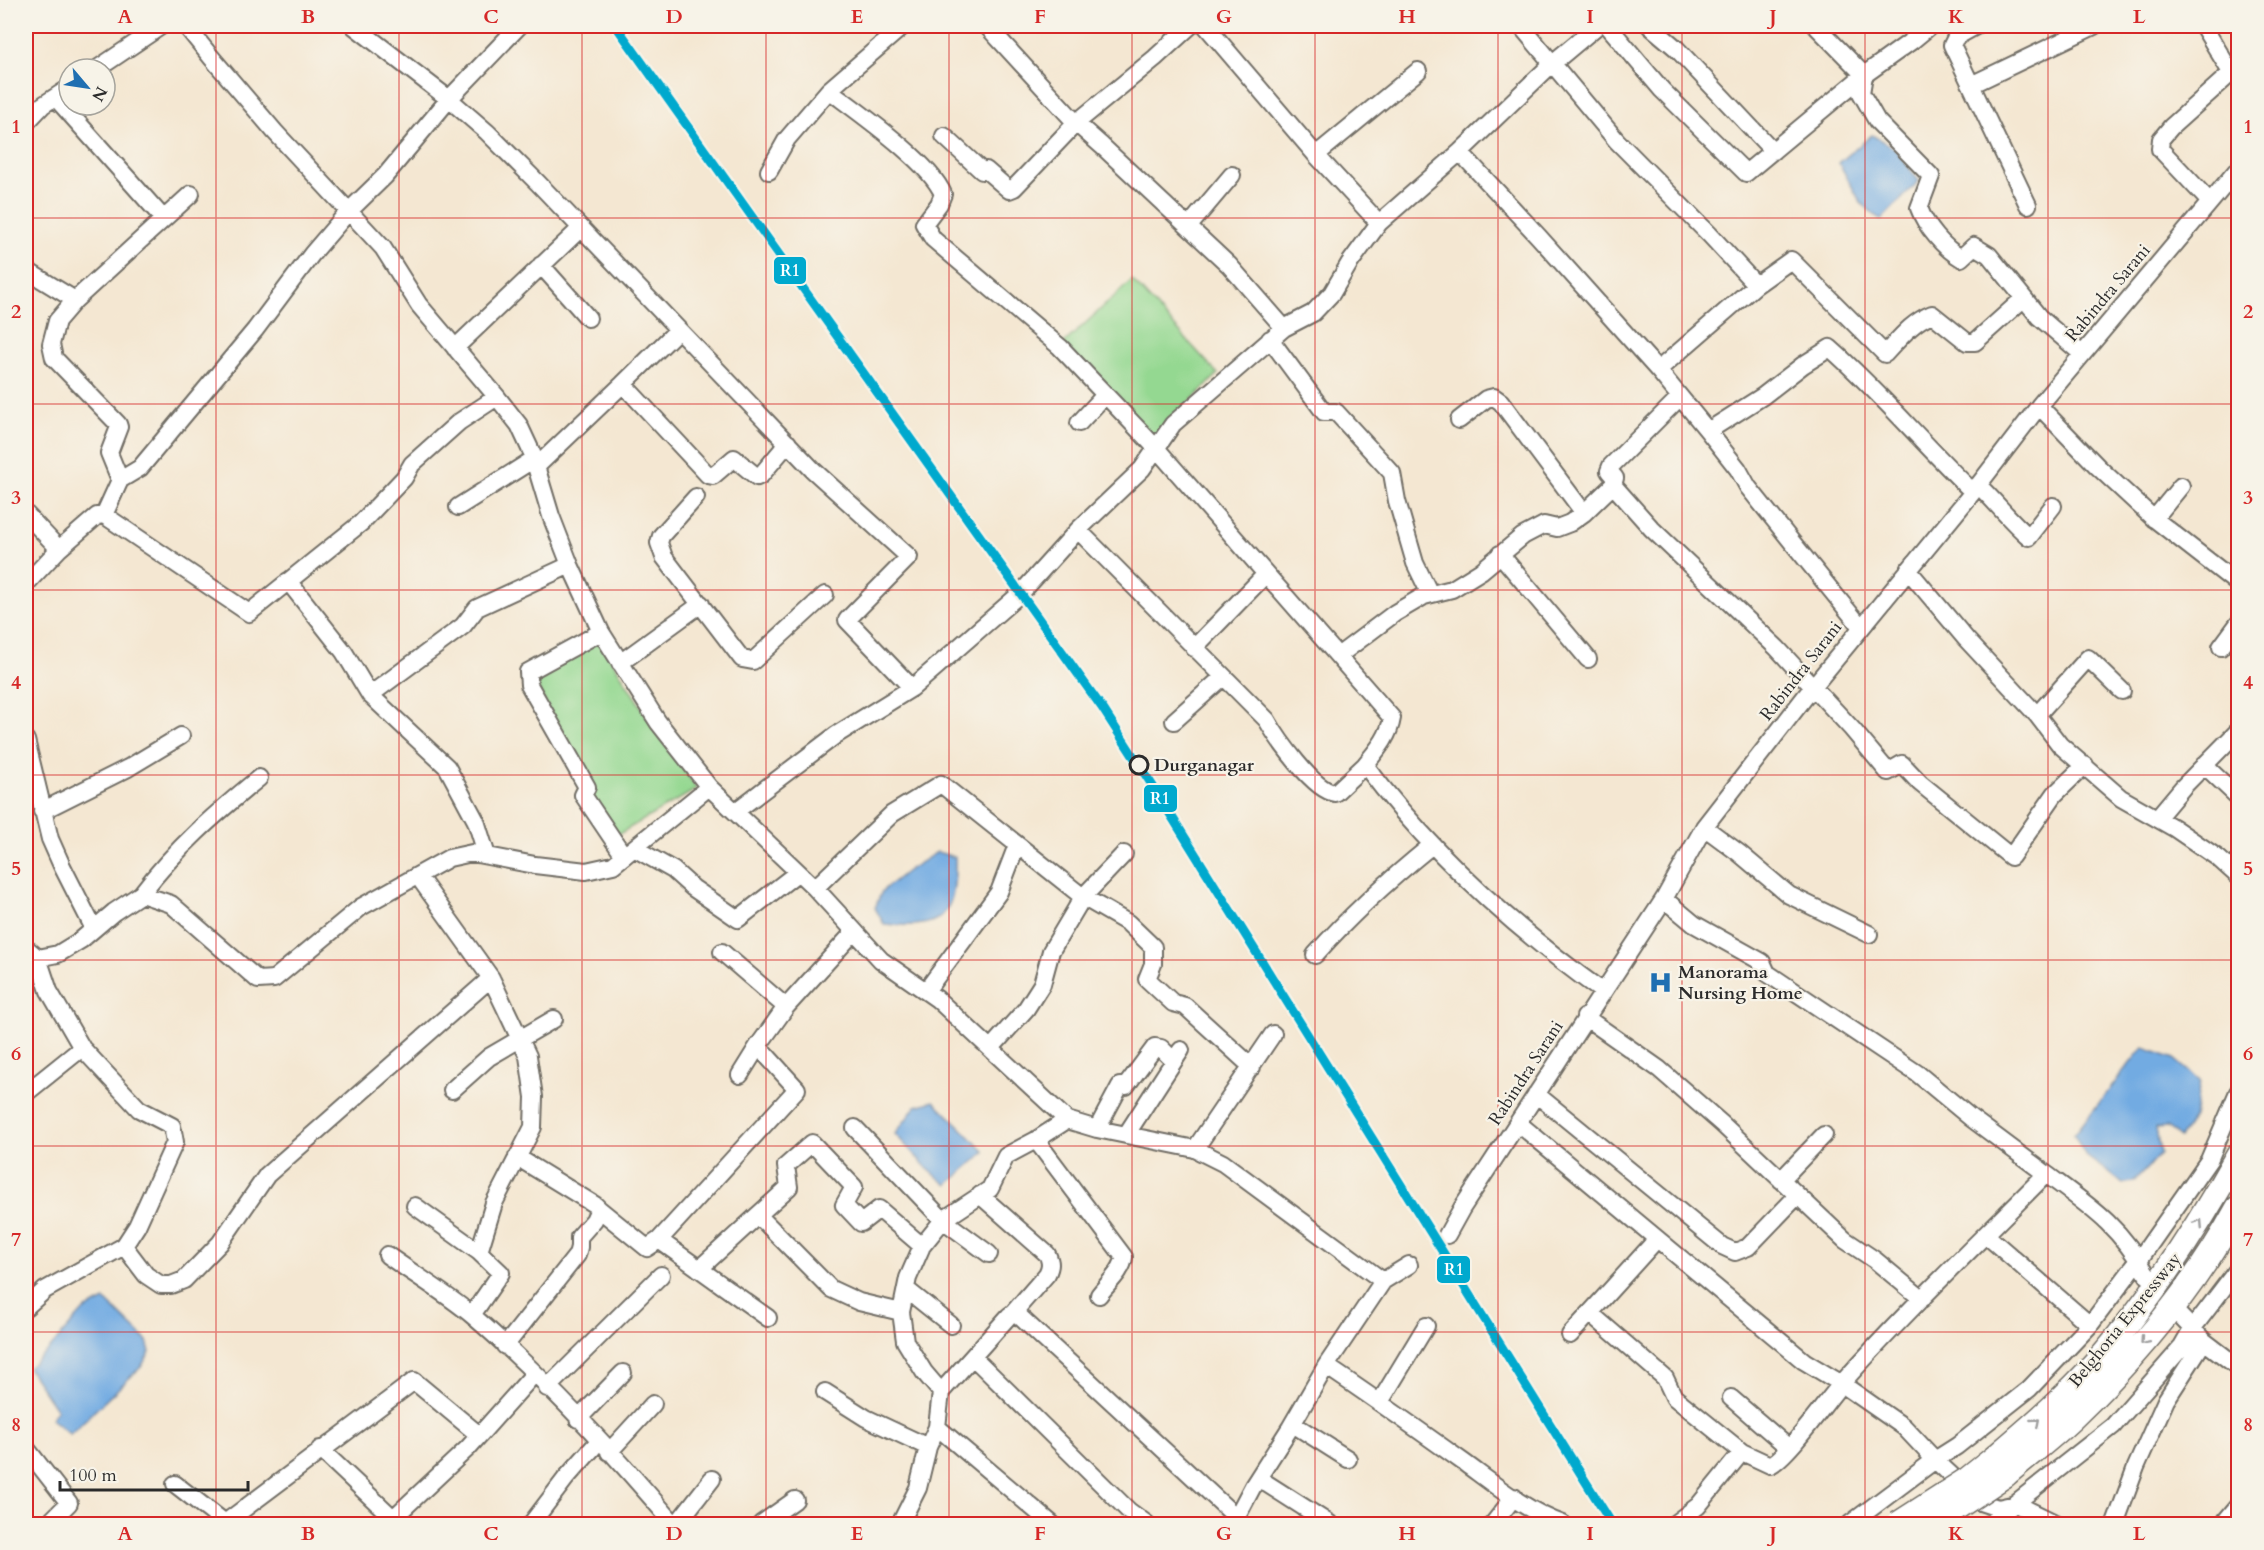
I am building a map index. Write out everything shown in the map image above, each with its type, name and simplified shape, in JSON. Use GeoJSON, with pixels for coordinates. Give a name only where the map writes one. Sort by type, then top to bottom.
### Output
{"type":"FeatureCollection","features":[{"type":"Feature","properties":{"kind":"highway","name":"Belghoria Expressway"},"geometry":{"type":"LineString","coordinates":[[1898,1524],[1968,1479],[1999,1468],[2109,1346],[2173,1264],[2209,1208],[2238,1155]]}},
{"type":"Feature","properties":{"kind":"highway","name":"Belghoria Expressway"},"geometry":{"type":"LineString","coordinates":[[1932,1524],[1999,1468],[2070,1420],[2116,1374],[2196,1277],[2238,1208]]}},
{"type":"Feature","properties":{"kind":"street"},"geometry":{"type":"LineString","coordinates":[[115,57],[160,26]]}},
{"type":"Feature","properties":{"kind":"street"},"geometry":{"type":"LineString","coordinates":[[186,26],[268,124],[383,248],[419,305],[519,425],[535,463],[551,516],[570,565],[601,632],[658,722],[709,787],[814,888],[881,960],[926,991],[991,1048],[1067,1120],[1097,1129],[1196,1149],[1224,1163],[1383,1281]]}},
{"type":"Feature","properties":{"kind":"street"},"geometry":{"type":"LineString","coordinates":[[354,26],[449,99],[487,132],[813,470],[909,557],[846,620],[912,688]]}},
{"type":"Feature","properties":{"kind":"street"},"geometry":{"type":"LineString","coordinates":[[104,515],[120,480],[140,468],[191,409],[255,330],[312,254],[348,212],[385,176],[449,99],[519,26]]}},
{"type":"Feature","properties":{"kind":"street"},"geometry":{"type":"LineString","coordinates":[[769,171],[788,139],[829,90],[903,26]]}},
{"type":"Feature","properties":{"kind":"street"},"geometry":{"type":"LineString","coordinates":[[944,136],[982,171],[986,170],[1009,190],[1014,188],[1076,123],[1190,26]]}},
{"type":"Feature","properties":{"kind":"street"},"geometry":{"type":"LineString","coordinates":[[1206,26],[1316,155],[1379,223]]}},
{"type":"Feature","properties":{"kind":"street"},"geometry":{"type":"LineString","coordinates":[[1521,26],[1554,62],[1617,141],[1756,285]]}},
{"type":"Feature","properties":{"kind":"street"},"geometry":{"type":"LineString","coordinates":[[736,811],[836,735],[912,688],[1021,593],[1078,530],[1142,469],[1173,424],[1270,339],[1284,328],[1314,313],[1332,293],[1349,264],[1379,223],[1460,152],[1554,62],[1597,26]]}},
{"type":"Feature","properties":{"kind":"street"},"geometry":{"type":"LineString","coordinates":[[1608,26],[1662,90],[1746,173],[1864,75],[1930,26]]}},
{"type":"Feature","properties":{"kind":"street"},"geometry":{"type":"LineString","coordinates":[[1650,26],[1676,48],[1773,151]]}},
{"type":"Feature","properties":{"kind":"street"},"geometry":{"type":"LineString","coordinates":[[1815,26],[1864,75]]}},
{"type":"Feature","properties":{"kind":"street"},"geometry":{"type":"LineString","coordinates":[[1976,26],[1956,37],[1952,45],[2028,205]]}},
{"type":"Feature","properties":{"kind":"street"},"geometry":{"type":"LineString","coordinates":[[1971,85],[2094,26]]}},
{"type":"Feature","properties":{"kind":"street"},"geometry":{"type":"LineString","coordinates":[[2203,26],[2229,69],[2229,75],[2171,127],[2161,139],[2160,149],[2210,202]]}},
{"type":"Feature","properties":{"kind":"street"},"geometry":{"type":"LineString","coordinates":[[994,28],[1076,123],[1229,265],[1284,328]]}},
{"type":"Feature","properties":{"kind":"street"},"geometry":{"type":"LineString","coordinates":[[1316,155],[1418,71]]}},
{"type":"Feature","properties":{"kind":"street"},"geometry":{"type":"LineString","coordinates":[[1864,75],[1861,93],[1877,121],[1931,176],[1919,208],[1923,219],[1952,253],[1961,258],[1974,246],[1989,255],[2038,317],[2082,354]]}},
{"type":"Feature","properties":{"kind":"street"},"geometry":{"type":"LineString","coordinates":[[829,90],[923,166],[943,194],[939,204],[924,224],[933,238],[1060,347],[1156,448],[1392,718],[1383,742],[1365,765],[1335,793],[1323,790],[1283,746],[1267,720],[1078,530]]}},
{"type":"Feature","properties":{"kind":"street"},"geometry":{"type":"LineString","coordinates":[[26,123],[57,97]]}},
{"type":"Feature","properties":{"kind":"street"},"geometry":{"type":"LineString","coordinates":[[81,117],[163,218]]}},
{"type":"Feature","properties":{"kind":"street"},"geometry":{"type":"LineString","coordinates":[[1460,152],[1658,370],[1738,469],[1755,496],[1861,627]]}},
{"type":"Feature","properties":{"kind":"street"},"geometry":{"type":"LineString","coordinates":[[1189,226],[1232,176]]}},
{"type":"Feature","properties":{"kind":"street","name":"Rabindra Sarani"},"geometry":{"type":"LineString","coordinates":[[1447,1235],[1585,1017],[1664,899],[1704,827],[1812,688],[1975,489],[2039,406],[2210,202],[2236,178]]}},
{"type":"Feature","properties":{"kind":"street"},"geometry":{"type":"LineString","coordinates":[[120,480],[109,453],[119,427],[118,424],[54,358],[51,344],[57,321],[75,300],[191,194]]}},
{"type":"Feature","properties":{"kind":"street"},"geometry":{"type":"LineString","coordinates":[[455,348],[581,228]]}},
{"type":"Feature","properties":{"kind":"street"},"geometry":{"type":"LineString","coordinates":[[1658,370],[1756,285],[1791,260],[1885,354],[1906,330],[1920,319],[1932,314],[1967,342],[1975,342],[2023,299]]}},
{"type":"Feature","properties":{"kind":"street"},"geometry":{"type":"LineString","coordinates":[[541,265],[588,318]]}},
{"type":"Feature","properties":{"kind":"street"},"geometry":{"type":"LineString","coordinates":[[26,270],[75,300]]}},
{"type":"Feature","properties":{"kind":"street"},"geometry":{"type":"LineString","coordinates":[[458,507],[535,463],[623,384],[678,330]]}},
{"type":"Feature","properties":{"kind":"street"},"geometry":{"type":"LineString","coordinates":[[1270,339],[1324,412],[1336,412],[1392,472],[1397,501],[1414,563],[1430,594]]}},
{"type":"Feature","properties":{"kind":"street"},"geometry":{"type":"LineString","coordinates":[[1708,431],[1763,396],[1803,365],[1830,348],[1868,382],[1931,453],[1975,489],[1993,498],[2016,526],[2029,537],[2052,506]]}},
{"type":"Feature","properties":{"kind":"street"},"geometry":{"type":"LineString","coordinates":[[623,384],[708,475],[714,476],[734,458],[756,477],[761,475],[788,443]]}},
{"type":"Feature","properties":{"kind":"street"},"geometry":{"type":"LineString","coordinates":[[1079,423],[1105,395]]}},
{"type":"Feature","properties":{"kind":"street"},"geometry":{"type":"LineString","coordinates":[[26,584],[59,549],[97,516],[104,515],[249,613],[361,523],[404,478],[412,464],[459,422],[497,396]]}},
{"type":"Feature","properties":{"kind":"street"},"geometry":{"type":"LineString","coordinates":[[1459,420],[1486,399],[1494,397],[1501,402],[1584,513]]}},
{"type":"Feature","properties":{"kind":"street"},"geometry":{"type":"LineString","coordinates":[[1338,656],[1395,613],[1430,594],[1452,589],[1481,571],[1508,547],[1544,525],[1557,528],[1570,523],[1584,513],[1613,485],[1615,477],[1609,471],[1611,466],[1679,398]]}},
{"type":"Feature","properties":{"kind":"street"},"geometry":{"type":"LineString","coordinates":[[2039,406],[2098,467],[2154,519],[2238,584]]}},
{"type":"Feature","properties":{"kind":"street"},"geometry":{"type":"LineString","coordinates":[[1613,485],[1652,529],[1777,648],[1852,729],[1888,772],[1902,764],[1920,783],[2011,857],[2055,794],[2085,765]]}},
{"type":"Feature","properties":{"kind":"street"},"geometry":{"type":"LineString","coordinates":[[2154,519],[2181,486]]}},
{"type":"Feature","properties":{"kind":"street"},"geometry":{"type":"LineString","coordinates":[[696,497],[662,536],[659,543],[664,557],[742,659],[753,661],[825,595]]}},
{"type":"Feature","properties":{"kind":"street"},"geometry":{"type":"LineString","coordinates":[[26,514],[59,549]]}},
{"type":"Feature","properties":{"kind":"street"},"geometry":{"type":"LineString","coordinates":[[1508,547],[1588,659]]}},
{"type":"Feature","properties":{"kind":"street"},"geometry":{"type":"LineString","coordinates":[[370,695],[463,626],[477,608],[570,565]]}},
{"type":"Feature","properties":{"kind":"street"},"geometry":{"type":"LineString","coordinates":[[1908,570],[1966,639],[2037,715],[2060,745],[2121,798],[2157,818],[2218,858],[2238,876]]}},
{"type":"Feature","properties":{"kind":"street"},"geometry":{"type":"LineString","coordinates":[[1194,648],[1266,574]]}},
{"type":"Feature","properties":{"kind":"street"},"geometry":{"type":"LineString","coordinates":[[288,581],[344,652],[370,695],[447,767],[476,821],[487,856]]}},
{"type":"Feature","properties":{"kind":"street"},"geometry":{"type":"LineString","coordinates":[[620,663],[701,604]]}},
{"type":"Feature","properties":{"kind":"street"},"geometry":{"type":"LineString","coordinates":[[2221,647],[2238,624]]}},
{"type":"Feature","properties":{"kind":"street"},"geometry":{"type":"LineString","coordinates":[[601,632],[528,672],[529,685],[587,787],[583,795],[629,852],[673,870],[693,888],[738,919],[797,873]]}},
{"type":"Feature","properties":{"kind":"street"},"geometry":{"type":"LineString","coordinates":[[2037,715],[2088,658],[2122,691]]}},
{"type":"Feature","properties":{"kind":"street"},"geometry":{"type":"LineString","coordinates":[[1174,721],[1223,677]]}},
{"type":"Feature","properties":{"kind":"street"},"geometry":{"type":"LineString","coordinates":[[2157,818],[2238,731]]}},
{"type":"Feature","properties":{"kind":"street"},"geometry":{"type":"LineString","coordinates":[[42,811],[128,768],[181,736]]}},
{"type":"Feature","properties":{"kind":"street"},"geometry":{"type":"LineString","coordinates":[[26,740],[42,811],[62,866],[94,929]]}},
{"type":"Feature","properties":{"kind":"street"},"geometry":{"type":"LineString","coordinates":[[1365,765],[1405,816],[1432,845],[1525,934],[1603,992]]}},
{"type":"Feature","properties":{"kind":"street"},"geometry":{"type":"LineString","coordinates":[[2204,765],[2238,797]]}},
{"type":"Feature","properties":{"kind":"street"},"geometry":{"type":"LineString","coordinates":[[26,1307],[45,1290],[124,1246],[137,1226],[176,1142],[172,1126],[139,1109],[82,1048],[49,991],[32,953],[58,954],[81,940],[114,912],[141,894],[167,860],[210,817],[260,778]]}},
{"type":"Feature","properties":{"kind":"street"},"geometry":{"type":"LineString","coordinates":[[814,888],[892,814],[940,784],[1083,897],[1128,923],[1153,947],[1153,964],[1147,979],[1173,1003],[1185,1006],[1252,1067]]}},
{"type":"Feature","properties":{"kind":"street"},"geometry":{"type":"LineString","coordinates":[[141,894],[171,904],[258,980],[274,979],[361,907],[449,858],[472,853],[535,865],[586,871],[613,865],[709,787]]}},
{"type":"Feature","properties":{"kind":"street"},"geometry":{"type":"LineString","coordinates":[[1704,827],[1789,896],[1869,934]]}},
{"type":"Feature","properties":{"kind":"street"},"geometry":{"type":"LineString","coordinates":[[926,991],[999,892],[1017,845]]}},
{"type":"Feature","properties":{"kind":"street"},"geometry":{"type":"LineString","coordinates":[[1315,955],[1342,923],[1383,885],[1432,845]]}},
{"type":"Feature","properties":{"kind":"street"},"geometry":{"type":"LineString","coordinates":[[991,1048],[1026,1009],[1042,984],[1051,951],[1083,897],[1124,854]]}},
{"type":"Feature","properties":{"kind":"street"},"geometry":{"type":"LineString","coordinates":[[418,876],[491,978],[528,1056],[534,1097],[533,1127],[494,1203],[479,1252]]}},
{"type":"Feature","properties":{"kind":"street"},"geometry":{"type":"LineString","coordinates":[[1664,899],[1694,924],[1762,962],[1767,973],[1918,1074],[1971,1118],[2102,1214],[2118,1231],[2148,1276]]}},
{"type":"Feature","properties":{"kind":"street"},"geometry":{"type":"LineString","coordinates":[[740,1075],[786,1007],[854,932]]}},
{"type":"Feature","properties":{"kind":"street"},"geometry":{"type":"LineString","coordinates":[[722,952],[786,1007]]}},
{"type":"Feature","properties":{"kind":"street"},"geometry":{"type":"LineString","coordinates":[[124,1246],[146,1275],[161,1285],[171,1285],[184,1280],[220,1243],[267,1176],[491,978]]}},
{"type":"Feature","properties":{"kind":"street"},"geometry":{"type":"LineString","coordinates":[[1585,1017],[1659,1070],[1722,1124],[1845,1240],[1875,1260],[1922,1299]]}},
{"type":"Feature","properties":{"kind":"street"},"geometry":{"type":"LineString","coordinates":[[452,1090],[489,1057],[554,1019]]}},
{"type":"Feature","properties":{"kind":"street"},"geometry":{"type":"LineString","coordinates":[[1196,1149],[1274,1034]]}},
{"type":"Feature","properties":{"kind":"street"},"geometry":{"type":"LineString","coordinates":[[517,1157],[595,1205],[647,1248],[659,1240],[798,1089],[758,1046]]}},
{"type":"Feature","properties":{"kind":"street"},"geometry":{"type":"LineString","coordinates":[[1097,1129],[1120,1086],[1126,1086],[1155,1047],[1178,1055],[1126,1135]]}},
{"type":"Feature","properties":{"kind":"street"},"geometry":{"type":"LineString","coordinates":[[26,1093],[82,1048]]}},
{"type":"Feature","properties":{"kind":"street"},"geometry":{"type":"LineString","coordinates":[[1850,1524],[1957,1446],[2029,1389],[2090,1325],[2209,1160],[2238,1092]]}},
{"type":"Feature","properties":{"kind":"street"},"geometry":{"type":"LineString","coordinates":[[1536,1094],[1722,1246],[1735,1252],[1748,1247],[1797,1196]]}},
{"type":"Feature","properties":{"kind":"street"},"geometry":{"type":"LineString","coordinates":[[941,1392],[924,1372],[905,1341],[901,1312],[906,1289],[922,1246],[943,1220],[990,1189],[1006,1156],[1067,1120]]}},
{"type":"Feature","properties":{"kind":"street"},"geometry":{"type":"LineString","coordinates":[[1518,1123],[1804,1361],[1904,1427],[1980,1502],[1998,1508],[2016,1504],[2057,1524]]}},
{"type":"Feature","properties":{"kind":"street"},"geometry":{"type":"LineString","coordinates":[[855,1128],[943,1220],[989,1254]]}},
{"type":"Feature","properties":{"kind":"street"},"geometry":{"type":"LineString","coordinates":[[1781,1180],[1824,1135]]}},
{"type":"Feature","properties":{"kind":"street"},"geometry":{"type":"LineString","coordinates":[[1036,1140],[1124,1257],[1120,1269],[1099,1295]]}},
{"type":"Feature","properties":{"kind":"street"},"geometry":{"type":"LineString","coordinates":[[699,1269],[789,1187],[786,1166],[812,1143],[854,1186],[844,1204],[861,1223],[879,1209],[922,1246]]}},
{"type":"Feature","properties":{"kind":"street"},"geometry":{"type":"LineString","coordinates":[[1590,1312],[1665,1378],[1674,1397],[1742,1452],[1770,1465],[1789,1449],[1842,1384],[1922,1299],[2046,1174]]}},
{"type":"Feature","properties":{"kind":"street"},"geometry":{"type":"LineString","coordinates":[[900,1524],[918,1488],[928,1447],[937,1427],[941,1392],[1013,1313],[1051,1267],[1047,1254],[980,1195]]}},
{"type":"Feature","properties":{"kind":"street"},"geometry":{"type":"LineString","coordinates":[[415,1206],[479,1252],[501,1273],[472,1315]]}},
{"type":"Feature","properties":{"kind":"street"},"geometry":{"type":"LineString","coordinates":[[505,1346],[577,1255],[579,1237],[594,1220],[599,1209]]}},
{"type":"Feature","properties":{"kind":"street"},"geometry":{"type":"LineString","coordinates":[[758,1215],[831,1289],[859,1302],[901,1312]]}},
{"type":"Feature","properties":{"kind":"street"},"geometry":{"type":"LineString","coordinates":[[1986,1235],[2090,1325]]}},
{"type":"Feature","properties":{"kind":"street"},"geometry":{"type":"LineString","coordinates":[[1570,1335],[1657,1239]]}},
{"type":"Feature","properties":{"kind":"street"},"geometry":{"type":"LineString","coordinates":[[659,1240],[768,1318]]}},
{"type":"Feature","properties":{"kind":"street"},"geometry":{"type":"LineString","coordinates":[[387,1255],[472,1315],[578,1419],[676,1524],[712,1479]]}},
{"type":"Feature","properties":{"kind":"street"},"geometry":{"type":"LineString","coordinates":[[1013,1313],[1059,1351],[1234,1520],[1326,1366],[1383,1281],[1409,1265]]}},
{"type":"Feature","properties":{"kind":"street"},"geometry":{"type":"LineString","coordinates":[[2115,1524],[2136,1467],[2166,1400],[2198,1334],[2238,1269]]}},
{"type":"Feature","properties":{"kind":"street"},"geometry":{"type":"LineString","coordinates":[[547,1388],[661,1275]]}},
{"type":"Feature","properties":{"kind":"street"},"geometry":{"type":"LineString","coordinates":[[906,1289],[951,1325]]}},
{"type":"Feature","properties":{"kind":"street"},"geometry":{"type":"LineString","coordinates":[[2178,1314],[2198,1334],[2237,1363]]}},
{"type":"Feature","properties":{"kind":"street"},"geometry":{"type":"LineString","coordinates":[[1380,1402],[1426,1326]]}},
{"type":"Feature","properties":{"kind":"street"},"geometry":{"type":"LineString","coordinates":[[1989,1524],[2113,1426],[2182,1347],[2198,1334]]}},
{"type":"Feature","properties":{"kind":"street"},"geometry":{"type":"LineString","coordinates":[[973,1357],[1129,1511],[1147,1524]]}},
{"type":"Feature","properties":{"kind":"street"},"geometry":{"type":"LineString","coordinates":[[1326,1366],[1514,1497],[1548,1519],[1563,1524]]}},
{"type":"Feature","properties":{"kind":"street"},"geometry":{"type":"LineString","coordinates":[[578,1419],[623,1373]]}},
{"type":"Feature","properties":{"kind":"street"},"geometry":{"type":"LineString","coordinates":[[320,1449],[390,1521],[468,1448],[534,1374]]}},
{"type":"Feature","properties":{"kind":"street"},"geometry":{"type":"LineString","coordinates":[[176,1484],[226,1524],[320,1449],[414,1381],[479,1435]]}},
{"type":"Feature","properties":{"kind":"street"},"geometry":{"type":"LineString","coordinates":[[825,1392],[866,1418],[928,1447]]}},
{"type":"Feature","properties":{"kind":"street"},"geometry":{"type":"LineString","coordinates":[[1731,1398],[1789,1449]]}},
{"type":"Feature","properties":{"kind":"street"},"geometry":{"type":"LineString","coordinates":[[531,1524],[566,1478],[653,1404]]}},
{"type":"Feature","properties":{"kind":"street"},"geometry":{"type":"LineString","coordinates":[[1293,1424],[1348,1459]]}},
{"type":"Feature","properties":{"kind":"street"},"geometry":{"type":"LineString","coordinates":[[937,1427],[1052,1524]]}},
{"type":"Feature","properties":{"kind":"street"},"geometry":{"type":"LineString","coordinates":[[26,1448],[69,1503],[48,1524]]}},
{"type":"Feature","properties":{"kind":"street"},"geometry":{"type":"LineString","coordinates":[[1674,1524],[1698,1506],[1742,1452]]}},
{"type":"Feature","properties":{"kind":"street"},"geometry":{"type":"LineString","coordinates":[[1258,1478],[1330,1524]]}},
{"type":"Feature","properties":{"kind":"street"},"geometry":{"type":"LineString","coordinates":[[1492,1524],[1514,1497]]}},
{"type":"Feature","properties":{"kind":"street"},"geometry":{"type":"LineString","coordinates":[[761,1524],[795,1500]]}},
{"type":"Feature","properties":{"kind":"street"},"geometry":{"type":"LineString","coordinates":[[2223,1524],[2238,1506]]}},
{"type":"Feature","properties":{"kind":"green space"},"geometry":{"type":"Polygon","coordinates":[[[1132,280],[1218,374],[1153,438],[1063,344],[1132,280]]]}},
{"type":"Feature","properties":{"kind":"green space"},"geometry":{"type":"Polygon","coordinates":[[[598,638],[650,721],[697,789],[612,838],[532,676],[598,638]]]}},
{"type":"Feature","properties":{"kind":"water"},"geometry":{"type":"Polygon","coordinates":[[[1872,135],[1895,149],[1919,181],[1881,220],[1861,203],[1839,163],[1872,135]]]}},
{"type":"Feature","properties":{"kind":"water"},"geometry":{"type":"Polygon","coordinates":[[[937,852],[955,857],[955,877],[949,906],[933,921],[921,924],[884,924],[875,908],[882,891],[907,871],[937,852]]]}},
{"type":"Feature","properties":{"kind":"water"},"geometry":{"type":"Polygon","coordinates":[[[2144,1048],[2174,1059],[2200,1081],[2194,1117],[2180,1138],[2167,1127],[2156,1128],[2160,1154],[2134,1182],[2123,1183],[2086,1156],[2074,1135],[2144,1048]]]}},
{"type":"Feature","properties":{"kind":"water"},"geometry":{"type":"Polygon","coordinates":[[[934,1101],[985,1152],[947,1185],[928,1169],[895,1134],[916,1106],[934,1101]]]}},
{"type":"Feature","properties":{"kind":"water"},"geometry":{"type":"Polygon","coordinates":[[[105,1300],[147,1341],[150,1352],[141,1367],[70,1434],[51,1419],[57,1410],[28,1368],[50,1348],[84,1310],[105,1300]]]}},
{"type":"Feature","properties":{"kind":"transit line","name":"R1"},"geometry":{"type":"LineString","coordinates":[[616,26],[1103,709],[1612,1524]]}},
{"type":"Feature","properties":{"kind":"place","name":"Durganagar"},"geometry":{"type":"Point","coordinates":[1139,765]}},
{"type":"Feature","properties":{"kind":"place","name":"Manorama Nursing Home"},"geometry":{"type":"Point","coordinates":[1660,982]}}]}
